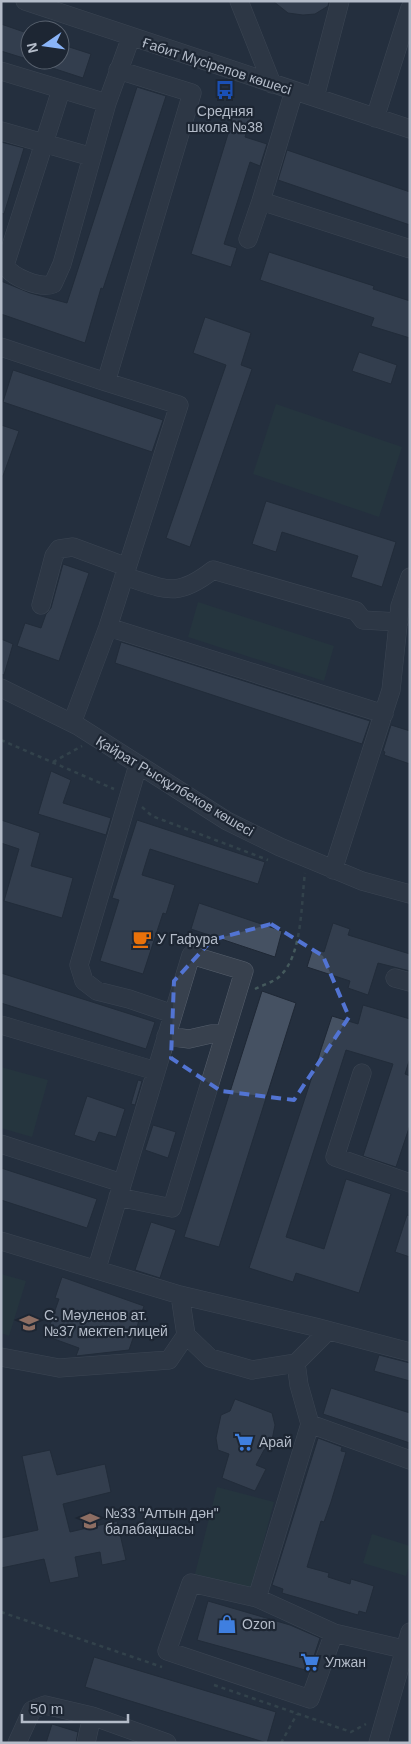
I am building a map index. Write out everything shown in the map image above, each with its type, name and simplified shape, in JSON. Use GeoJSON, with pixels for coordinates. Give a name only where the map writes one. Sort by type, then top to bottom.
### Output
{"type":"FeatureCollection","features":[{"type":"Feature","properties":{"kind":"street","name":"Ғабит Мүсірепов көшесі"},"geometry":{"type":"LineString","coordinates":[[26,1],[410,129]]}},
{"type":"Feature","properties":{"kind":"street"},"geometry":{"type":"LineString","coordinates":[[239,1],[272,84]]}},
{"type":"Feature","properties":{"kind":"street"},"geometry":{"type":"LineString","coordinates":[[315,97],[340,1]]}},
{"type":"Feature","properties":{"kind":"street"},"geometry":{"type":"LineString","coordinates":[[375,118],[410,8]]}},
{"type":"Feature","properties":{"kind":"street"},"geometry":{"type":"LineString","coordinates":[[61,90],[5,265],[10,273],[41,285],[53,284],[62,264],[107,103],[131,37]]}},
{"type":"Feature","properties":{"kind":"street"},"geometry":{"type":"LineString","coordinates":[[106,382],[192,93],[118,70]]}},
{"type":"Feature","properties":{"kind":"street"},"geometry":{"type":"LineString","coordinates":[[1,71],[107,103]]}},
{"type":"Feature","properties":{"kind":"street"},"geometry":{"type":"LineString","coordinates":[[248,239],[262,201],[294,91]]}},
{"type":"Feature","properties":{"kind":"street"},"geometry":{"type":"LineString","coordinates":[[1,131],[92,158]]}},
{"type":"Feature","properties":{"kind":"street"},"geometry":{"type":"LineString","coordinates":[[262,201],[410,249]]}},
{"type":"Feature","properties":{"kind":"street"},"geometry":{"type":"LineString","coordinates":[[1,347],[180,405],[108,627],[72,723]]}},
{"type":"Feature","properties":{"kind":"street"},"geometry":{"type":"LineString","coordinates":[[41,605],[54,556],[59,549],[73,547],[164,588],[181,590],[196,583],[213,570],[356,611],[363,620],[399,622]]}},
{"type":"Feature","properties":{"kind":"street"},"geometry":{"type":"LineString","coordinates":[[333,870],[391,690],[399,622],[409,582]]}},
{"type":"Feature","properties":{"kind":"street"},"geometry":{"type":"LineString","coordinates":[[108,627],[384,714]]}},
{"type":"Feature","properties":{"kind":"street","name":"Қайрат Рысқұлбеков көшесі"},"geometry":{"type":"LineString","coordinates":[[1,688],[72,723],[303,868],[333,870],[362,881],[410,894]]}},
{"type":"Feature","properties":{"kind":"street"},"geometry":{"type":"LineString","coordinates":[[138,765],[79,965],[84,982],[97,991],[129,999],[173,1014]]}},
{"type":"Feature","properties":{"kind":"street"},"geometry":{"type":"LineString","coordinates":[[1,1144],[120,1190],[172,1208],[244,971],[191,954],[166,1036],[156,1071],[120,1190],[97,1268]]}},
{"type":"Feature","properties":{"kind":"street"},"geometry":{"type":"LineString","coordinates":[[1,1025],[156,1071]]}},
{"type":"Feature","properties":{"kind":"street"},"geometry":{"type":"LineString","coordinates":[[166,1036],[189,1040],[211,1034],[225,1034]]}},
{"type":"Feature","properties":{"kind":"street"},"geometry":{"type":"LineString","coordinates":[[362,1073],[335,1157],[410,1183]]}},
{"type":"Feature","properties":{"kind":"street"},"geometry":{"type":"LineString","coordinates":[[1,1241],[97,1268],[180,1295],[410,1352]]}},
{"type":"Feature","properties":{"kind":"street"},"geometry":{"type":"LineString","coordinates":[[180,1295],[186,1335],[210,1358],[252,1370],[296,1363],[327,1332]]}},
{"type":"Feature","properties":{"kind":"street"},"geometry":{"type":"LineString","coordinates":[[1,1357],[59,1368],[169,1360],[186,1335]]}},
{"type":"Feature","properties":{"kind":"street"},"geometry":{"type":"LineString","coordinates":[[257,1598],[310,1424],[299,1386],[296,1363]]}},
{"type":"Feature","properties":{"kind":"street"},"geometry":{"type":"LineString","coordinates":[[310,1424],[410,1460]]}},
{"type":"Feature","properties":{"kind":"street"},"geometry":{"type":"LineString","coordinates":[[334,1633],[310,1699],[167,1651],[191,1583],[257,1598],[334,1633],[403,1649]]}},
{"type":"Feature","properties":{"kind":"street"},"geometry":{"type":"LineString","coordinates":[[378,1743],[403,1649],[410,1632]]}},
{"type":"Feature","properties":{"kind":"street"},"geometry":{"type":"LineString","coordinates":[[17,1743],[32,1710],[45,1705],[92,1716],[168,1743]]}},
{"type":"Feature","properties":{"kind":"street"},"geometry":{"type":"LineString","coordinates":[[86,1743],[92,1716]]}},
{"type":"Feature","properties":{"kind":"path"},"geometry":{"type":"LineString","coordinates":[[53,762],[96,738]]}},
{"type":"Feature","properties":{"kind":"path"},"geometry":{"type":"LineString","coordinates":[[1,740],[129,796],[152,816],[269,860]]}},
{"type":"Feature","properties":{"kind":"path"},"geometry":{"type":"LineString","coordinates":[[234,1003],[279,977],[293,960],[300,918],[303,868]]}},
{"type":"Feature","properties":{"kind":"path"},"geometry":{"type":"LineString","coordinates":[[281,1743],[298,1714]]}},
{"type":"Feature","properties":{"kind":"highlighted area"},"geometry":{"type":"Polygon","coordinates":[[[271,924],[323,956],[349,1017],[294,1100],[221,1091],[171,1058],[174,981],[212,940],[271,924]]]}},
{"type":"Feature","properties":{"kind":"green space"},"geometry":{"type":"Polygon","coordinates":[[[276,404],[402,447],[379,517],[253,474],[276,404]]]}},
{"type":"Feature","properties":{"kind":"green space"},"geometry":{"type":"Polygon","coordinates":[[[198,602],[334,646],[324,681],[188,637],[198,602]]]}},
{"type":"Feature","properties":{"kind":"green space"},"geometry":{"type":"Polygon","coordinates":[[[1,1067],[48,1080],[32,1137],[1,1128],[1,1067]]]}},
{"type":"Feature","properties":{"kind":"green space"},"geometry":{"type":"Polygon","coordinates":[[[1,1274],[26,1281],[9,1336],[1,1333],[1,1274]]]}},
{"type":"Feature","properties":{"kind":"green space"},"geometry":{"type":"Polygon","coordinates":[[[217,1487],[274,1502],[251,1589],[195,1574],[217,1487]]]}},
{"type":"Feature","properties":{"kind":"green space"},"geometry":{"type":"Polygon","coordinates":[[[372,1534],[410,1546],[410,1563],[406,1576],[363,1563],[372,1534]]]}},
{"type":"Feature","properties":{"kind":"building"},"geometry":{"type":"Polygon","coordinates":[[[273,1],[329,1],[328,6],[315,14],[303,15],[288,13],[273,1]]]}},
{"type":"Feature","properties":{"kind":"building"},"geometry":{"type":"Polygon","coordinates":[[[1,24],[20,31],[20,57],[1,51],[1,24]]]}},
{"type":"Feature","properties":{"kind":"building"},"geometry":{"type":"Polygon","coordinates":[[[70,47],[91,54],[83,78],[58,70],[70,70],[70,47]]]}},
{"type":"Feature","properties":{"kind":"building"},"geometry":{"type":"Polygon","coordinates":[[[137,87],[166,96],[103,289],[101,288],[85,343],[1,314],[1,281],[30,293],[67,303],[137,87]]]}},
{"type":"Feature","properties":{"kind":"building"},"geometry":{"type":"Polygon","coordinates":[[[233,107],[252,113],[245,137],[267,144],[260,166],[250,162],[224,244],[237,248],[231,267],[191,254],[232,121],[228,120],[233,107]]]}},
{"type":"Feature","properties":{"kind":"building"},"geometry":{"type":"Polygon","coordinates":[[[1,142],[24,148],[4,214],[1,213],[1,142]]]}},
{"type":"Feature","properties":{"kind":"building"},"geometry":{"type":"Polygon","coordinates":[[[287,150],[410,192],[410,225],[278,180],[287,150]]]}},
{"type":"Feature","properties":{"kind":"building"},"geometry":{"type":"Polygon","coordinates":[[[269,252],[374,286],[373,289],[410,301],[410,338],[371,326],[374,318],[260,280],[269,252]]]}},
{"type":"Feature","properties":{"kind":"building"},"geometry":{"type":"Polygon","coordinates":[[[205,317],[251,333],[241,365],[252,369],[190,547],[166,538],[226,365],[193,353],[205,317]]]}},
{"type":"Feature","properties":{"kind":"building"},"geometry":{"type":"Polygon","coordinates":[[[359,352],[397,365],[391,384],[352,371],[359,352]]]}},
{"type":"Feature","properties":{"kind":"building"},"geometry":{"type":"Polygon","coordinates":[[[13,370],[163,420],[152,452],[3,402],[13,370]]]}},
{"type":"Feature","properties":{"kind":"building"},"geometry":{"type":"Polygon","coordinates":[[[1,425],[19,431],[3,476],[1,476],[1,425]]]}},
{"type":"Feature","properties":{"kind":"building"},"geometry":{"type":"Polygon","coordinates":[[[266,501],[396,542],[382,587],[351,577],[358,556],[282,532],[276,552],[252,544],[266,501]]]}},
{"type":"Feature","properties":{"kind":"building"},"geometry":{"type":"Polygon","coordinates":[[[63,564],[89,573],[59,661],[17,646],[25,623],[41,628],[46,614],[51,608],[63,564]]]}},
{"type":"Feature","properties":{"kind":"building"},"geometry":{"type":"Polygon","coordinates":[[[1,639],[13,644],[4,675],[1,674],[1,639]]]}},
{"type":"Feature","properties":{"kind":"building"},"geometry":{"type":"Polygon","coordinates":[[[121,642],[370,721],[362,744],[115,663],[121,642]]]}},
{"type":"Feature","properties":{"kind":"building"},"geometry":{"type":"Polygon","coordinates":[[[391,725],[410,731],[410,764],[384,755],[385,752],[383,751],[391,725]]]}},
{"type":"Feature","properties":{"kind":"building"},"geometry":{"type":"Polygon","coordinates":[[[51,771],[71,780],[63,803],[111,818],[106,835],[38,814],[51,771]]]}},
{"type":"Feature","properties":{"kind":"building"},"geometry":{"type":"Polygon","coordinates":[[[1,820],[40,833],[31,866],[73,878],[62,918],[4,901],[19,849],[1,843],[1,820]]]}},
{"type":"Feature","properties":{"kind":"building"},"geometry":{"type":"Polygon","coordinates":[[[137,820],[265,862],[258,884],[150,849],[142,875],[175,885],[166,914],[163,913],[143,974],[100,961],[119,900],[112,898],[137,820]]]}},
{"type":"Feature","properties":{"kind":"building"},"geometry":{"type":"Polygon","coordinates":[[[199,903],[282,931],[275,957],[191,929],[199,903]]]}},
{"type":"Feature","properties":{"kind":"building"},"geometry":{"type":"Polygon","coordinates":[[[333,923],[350,929],[348,935],[410,954],[410,971],[378,963],[368,995],[348,988],[350,981],[307,967],[313,948],[324,952],[333,923]]]}},
{"type":"Feature","properties":{"kind":"building"},"geometry":{"type":"Polygon","coordinates":[[[1,973],[155,1022],[146,1049],[1,1003],[1,973]]]}},
{"type":"Feature","properties":{"kind":"building"},"geometry":{"type":"Polygon","coordinates":[[[262,991],[296,1003],[219,1247],[184,1237],[262,991]]]}},
{"type":"Feature","properties":{"kind":"building"},"geometry":{"type":"Polygon","coordinates":[[[363,1005],[410,1019],[410,1058],[405,1074],[410,1076],[410,1125],[396,1167],[363,1156],[393,1064],[346,1050],[286,1237],[324,1249],[346,1179],[391,1194],[359,1293],[296,1273],[293,1282],[249,1268],[332,1016],[358,1024],[363,1005]]]}},
{"type":"Feature","properties":{"kind":"building"},"geometry":{"type":"Polygon","coordinates":[[[138,1080],[142,1081],[135,1105],[131,1104],[138,1080]]]}},
{"type":"Feature","properties":{"kind":"building"},"geometry":{"type":"Polygon","coordinates":[[[87,1096],[125,1109],[116,1137],[99,1132],[95,1142],[74,1135],[87,1096]]]}},
{"type":"Feature","properties":{"kind":"building"},"geometry":{"type":"Polygon","coordinates":[[[153,1125],[176,1132],[168,1158],[145,1150],[153,1125]]]}},
{"type":"Feature","properties":{"kind":"building"},"geometry":{"type":"Polygon","coordinates":[[[1,1168],[97,1199],[87,1228],[1,1200],[1,1168]]]}},
{"type":"Feature","properties":{"kind":"building"},"geometry":{"type":"Polygon","coordinates":[[[407,1215],[410,1216],[410,1257],[395,1252],[407,1215]]]}},
{"type":"Feature","properties":{"kind":"building"},"geometry":{"type":"Polygon","coordinates":[[[151,1222],[176,1230],[160,1278],[135,1270],[151,1222]]]}},
{"type":"Feature","properties":{"kind":"building"},"geometry":{"type":"Polygon","coordinates":[[[62,1277],[144,1306],[129,1350],[76,1356],[79,1348],[46,1336],[59,1299],[55,1298],[62,1277]]]}},
{"type":"Feature","properties":{"kind":"building"},"geometry":{"type":"Polygon","coordinates":[[[379,1355],[410,1363],[410,1381],[374,1371],[379,1355]]]}},
{"type":"Feature","properties":{"kind":"building"},"geometry":{"type":"Polygon","coordinates":[[[331,1388],[410,1413],[410,1443],[323,1414],[331,1388]]]}},
{"type":"Feature","properties":{"kind":"building","name":"Арай"},"geometry":{"type":"Polygon","coordinates":[[[235,1399],[272,1413],[275,1425],[271,1445],[264,1450],[256,1465],[266,1469],[255,1491],[222,1478],[229,1454],[218,1450],[216,1438],[221,1415],[230,1411],[235,1399]]]}},
{"type":"Feature","properties":{"kind":"building"},"geometry":{"type":"Polygon","coordinates":[[[318,1438],[342,1447],[341,1451],[346,1452],[331,1502],[324,1522],[321,1521],[307,1567],[329,1573],[328,1577],[350,1584],[351,1579],[374,1586],[366,1613],[359,1611],[358,1615],[282,1593],[283,1589],[272,1585],[318,1438]]]}},
{"type":"Feature","properties":{"kind":"building"},"geometry":{"type":"Polygon","coordinates":[[[50,1450],[57,1475],[105,1464],[111,1492],[63,1504],[70,1532],[117,1521],[126,1560],[102,1565],[100,1552],[75,1557],[79,1577],[50,1583],[44,1559],[1,1568],[1,1538],[38,1530],[22,1456],[50,1450]]]}},
{"type":"Feature","properties":{"kind":"building"},"geometry":{"type":"Polygon","coordinates":[[[208,1601],[290,1625],[320,1638],[309,1671],[197,1640],[208,1601]]]}},
{"type":"Feature","properties":{"kind":"building"},"geometry":{"type":"Polygon","coordinates":[[[94,1657],[276,1712],[267,1743],[85,1687],[94,1657]]]}},
{"type":"Feature","properties":{"kind":"building"},"geometry":{"type":"Polygon","coordinates":[[[52,1724],[78,1732],[76,1743],[46,1743],[52,1724]]]}},
{"type":"Feature","properties":{"kind":"place","name":"Средняя школа №38"},"geometry":{"type":"Point","coordinates":[225,90]}},
{"type":"Feature","properties":{"kind":"place","name":"У Гафура"},"geometry":{"type":"Point","coordinates":[142,939]}},
{"type":"Feature","properties":{"kind":"place","name":"С. Мәуленов ат. №37 мектеп-лицей"},"geometry":{"type":"Point","coordinates":[29,1323]}},
{"type":"Feature","properties":{"kind":"place","name":"Арай"},"geometry":{"type":"Point","coordinates":[244,1442]}},
{"type":"Feature","properties":{"kind":"place","name":"№33 \"Алтын дән\" балабақшасы"},"geometry":{"type":"Point","coordinates":[90,1521]}},
{"type":"Feature","properties":{"kind":"place","name":"Ozon"},"geometry":{"type":"Point","coordinates":[227,1624]}},
{"type":"Feature","properties":{"kind":"place","name":"Улжан"},"geometry":{"type":"Point","coordinates":[310,1662]}}]}
